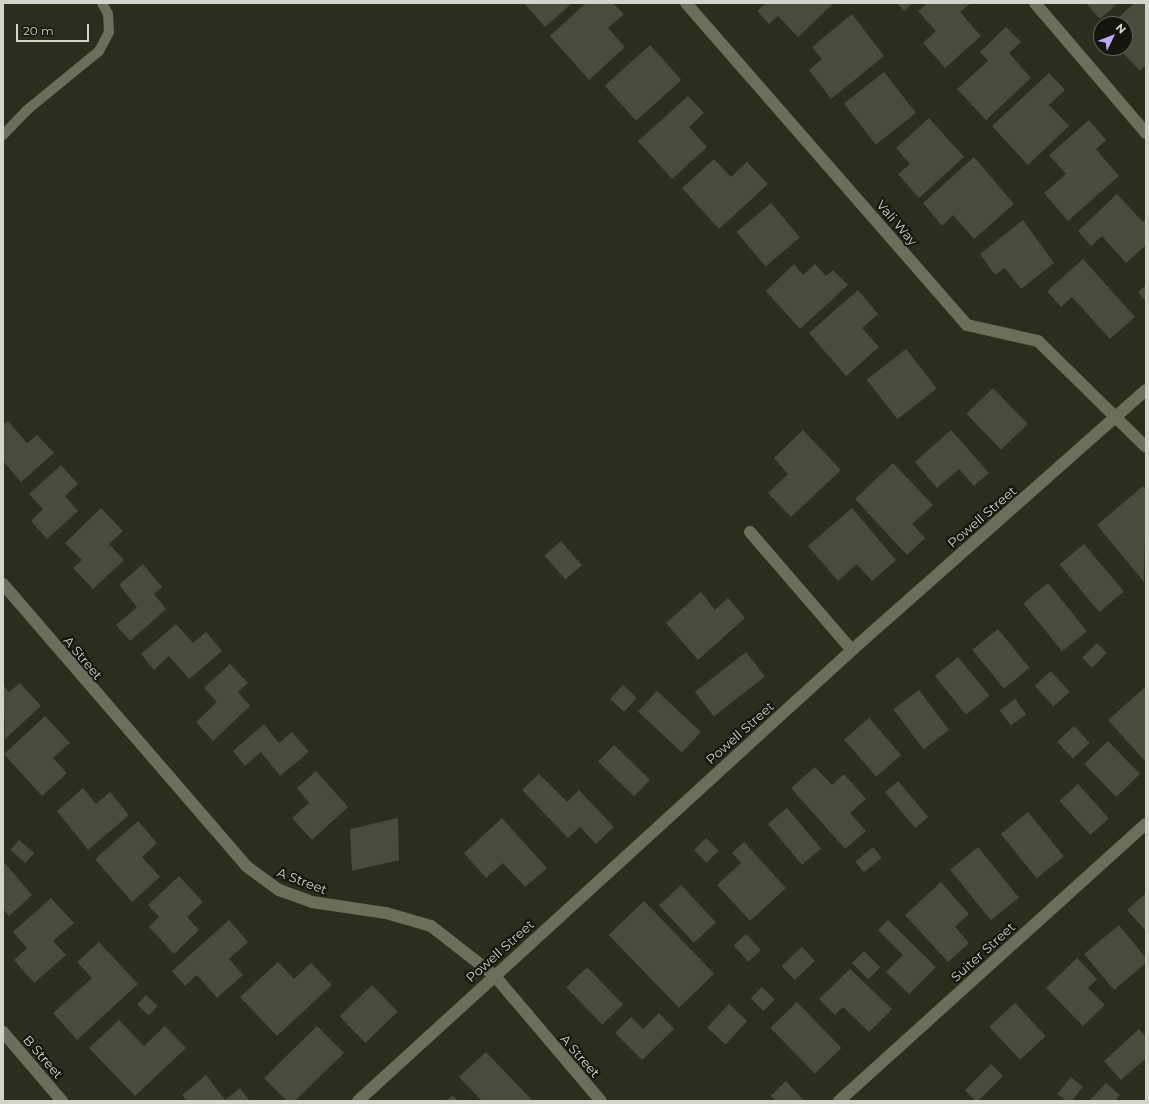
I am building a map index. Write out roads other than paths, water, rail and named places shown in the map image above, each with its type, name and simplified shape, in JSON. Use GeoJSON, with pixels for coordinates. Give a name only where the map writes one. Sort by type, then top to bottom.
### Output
{"type":"FeatureCollection","features":[{"type":"Feature","properties":{"kind":"street","name":"Vali Way"},"geometry":{"type":"LineString","coordinates":[[686,3],[967,325],[1038,341],[1118,416],[1146,447]]}},
{"type":"Feature","properties":{"kind":"street"},"geometry":{"type":"LineString","coordinates":[[1035,3],[1146,133]]}},
{"type":"Feature","properties":{"kind":"street","name":"Powell Street"},"geometry":{"type":"LineString","coordinates":[[358,1101],[494,975],[852,650],[1146,390]]}},
{"type":"Feature","properties":{"kind":"street"},"geometry":{"type":"LineString","coordinates":[[750,532],[852,650]]}},
{"type":"Feature","properties":{"kind":"street","name":"A Street"},"geometry":{"type":"LineString","coordinates":[[3,584],[224,842],[267,882],[324,905],[419,921],[431,926],[494,975],[601,1101]]}},
{"type":"Feature","properties":{"kind":"street","name":"Suiter Street"},"geometry":{"type":"LineString","coordinates":[[839,1101],[1146,824]]}},
{"type":"Feature","properties":{"kind":"street","name":"B Street"},"geometry":{"type":"LineString","coordinates":[[3,1032],[62,1101]]}},
{"type":"Feature","properties":{"kind":"lane"},"geometry":{"type":"LineString","coordinates":[[3,135],[27,110],[99,51],[109,32],[108,14],[102,3]]}}]}
